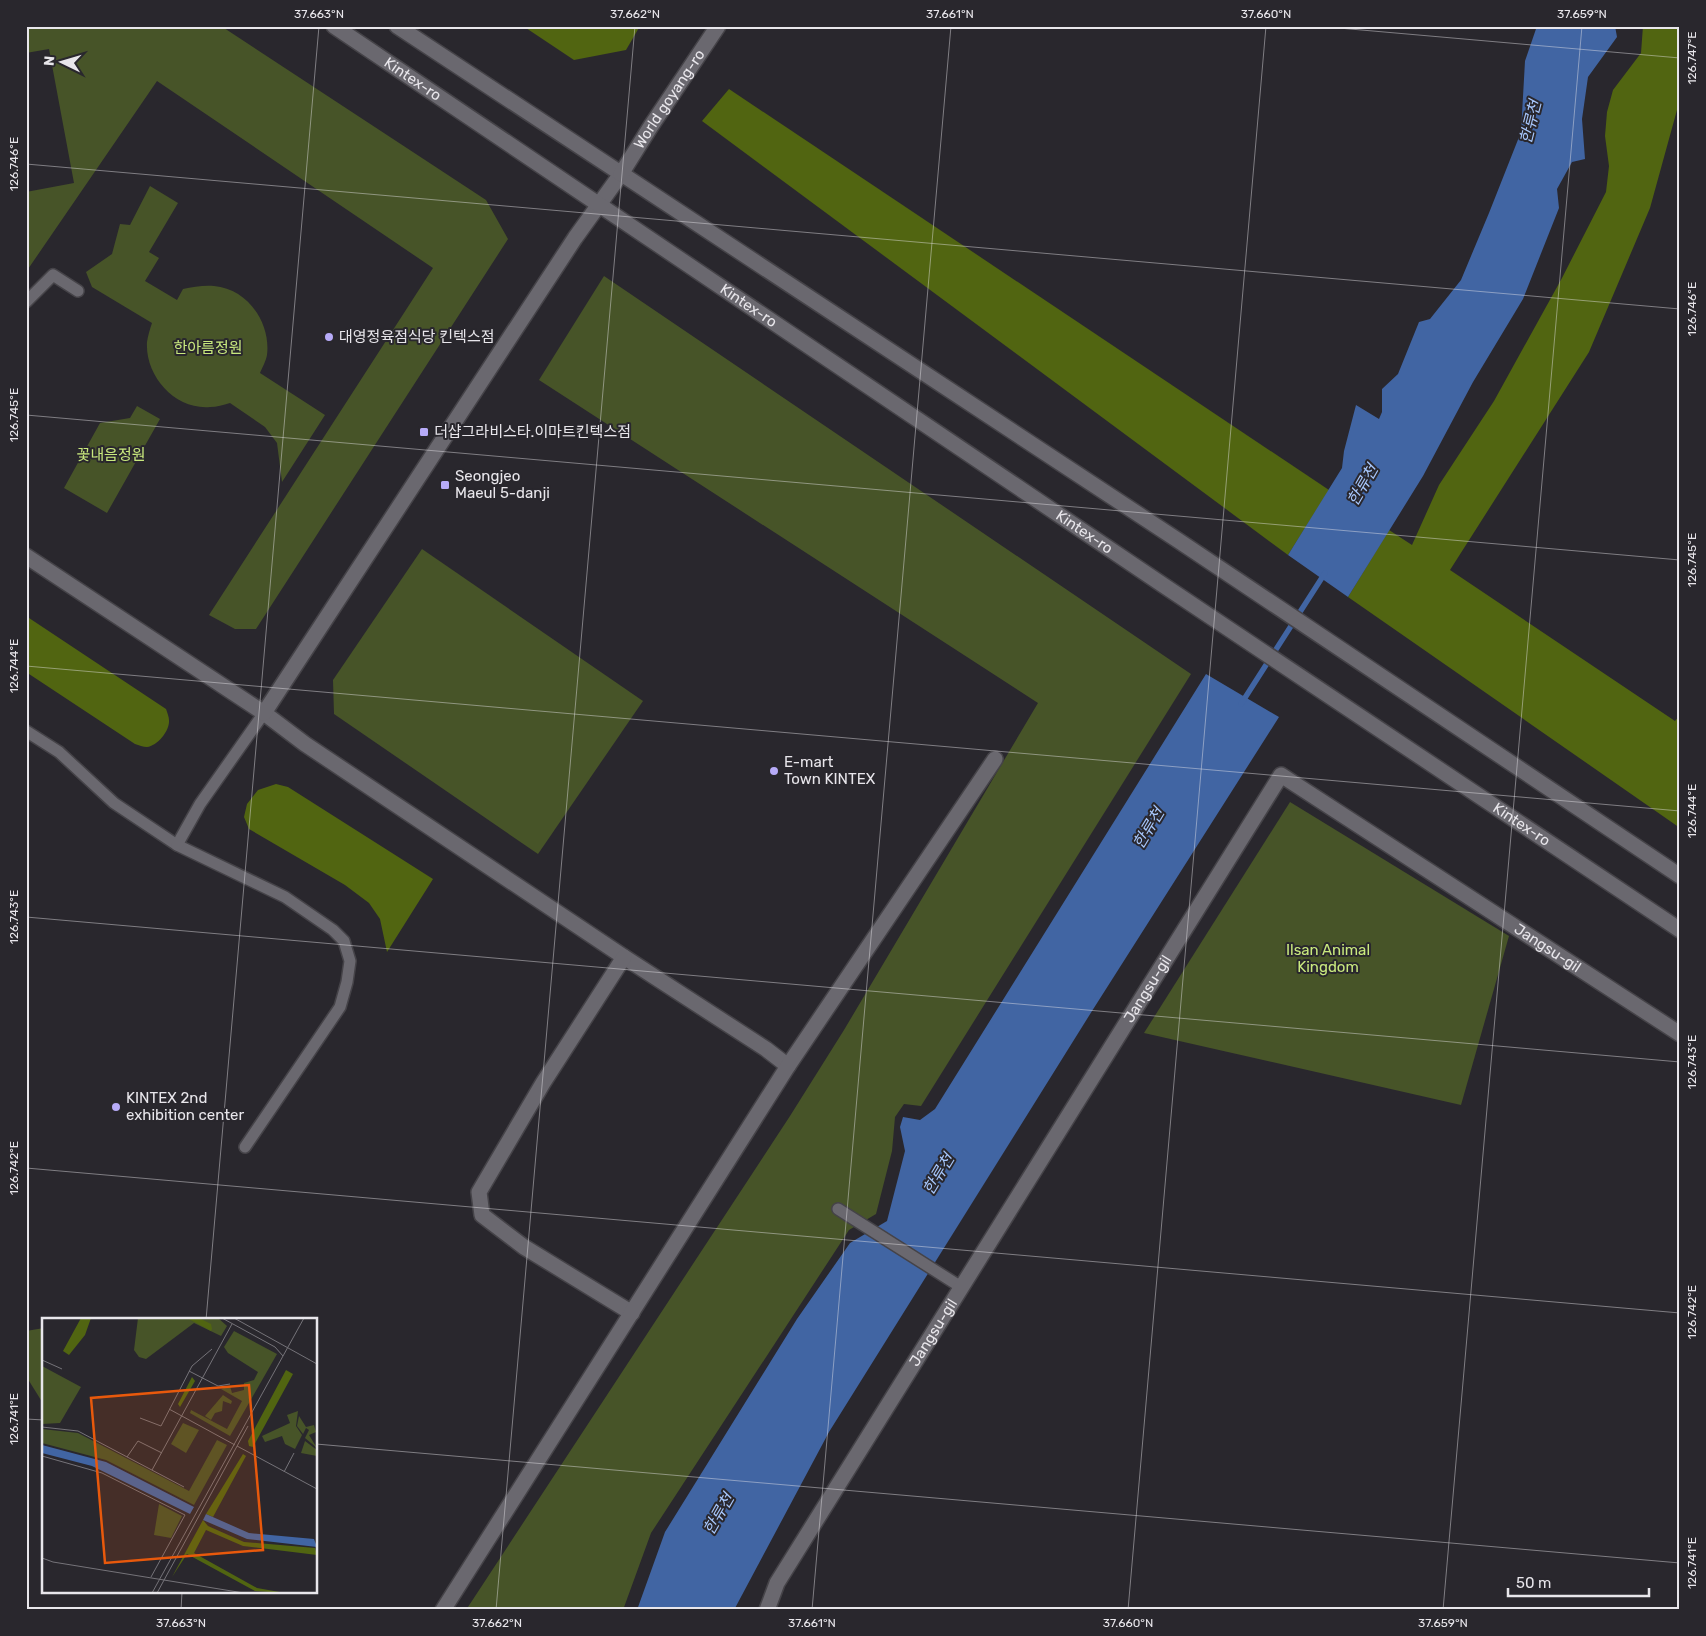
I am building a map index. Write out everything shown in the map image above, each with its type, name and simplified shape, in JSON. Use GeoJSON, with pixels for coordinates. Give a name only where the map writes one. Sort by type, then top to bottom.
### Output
{"type":"FeatureCollection","features":[{"type":"Feature","properties":{"kind":"street","name":"Kintex-ro"},"geometry":{"type":"LineString","coordinates":[[334,26],[1163,585],[1680,930]]}},
{"type":"Feature","properties":{"kind":"street"},"geometry":{"type":"LineString","coordinates":[[397,26],[1180,541],[1680,876]]}},
{"type":"Feature","properties":{"kind":"street","name":"World goyang-ro"},"geometry":{"type":"LineString","coordinates":[[264,713],[718,26]]}},
{"type":"Feature","properties":{"kind":"street"},"geometry":{"type":"LineString","coordinates":[[26,556],[264,713],[306,744],[624,957],[766,1049],[788,1066]]}},
{"type":"Feature","properties":{"kind":"street"},"geometry":{"type":"LineString","coordinates":[[443,1610],[788,1066],[995,759]]}},
{"type":"Feature","properties":{"kind":"street","name":"Jangsu-gil"},"geometry":{"type":"LineString","coordinates":[[767,1610],[777,1583],[1281,775],[1680,1034]]}},
{"type":"Feature","properties":{"kind":"street"},"geometry":{"type":"LineString","coordinates":[[624,957],[542,1083],[479,1192],[482,1215],[524,1247],[632,1314]]}},
{"type":"Feature","properties":{"kind":"lane"},"geometry":{"type":"LineString","coordinates":[[26,302],[53,276],[78,290]]}},
{"type":"Feature","properties":{"kind":"lane"},"geometry":{"type":"LineString","coordinates":[[177,845],[200,804],[264,713]]}},
{"type":"Feature","properties":{"kind":"lane"},"geometry":{"type":"LineString","coordinates":[[26,730],[59,752],[114,803],[177,845],[285,897],[333,930],[344,941],[350,961],[348,982],[340,1007],[245,1147]]}},
{"type":"Feature","properties":{"kind":"lane"},"geometry":{"type":"LineString","coordinates":[[838,1209],[962,1287]]}},
{"type":"Feature","properties":{"kind":"green space"},"geometry":{"type":"Polygon","coordinates":[[[26,26],[221,26],[486,200],[508,239],[256,629],[235,629],[209,615],[433,268],[157,81],[26,272],[26,192],[74,183],[49,49],[26,53],[26,26]]]}},
{"type":"Feature","properties":{"kind":"green space"},"geometry":{"type":"Polygon","coordinates":[[[523,26],[640,26],[626,50],[574,60],[523,26]]]}},
{"type":"Feature","properties":{"kind":"green space"},"geometry":{"type":"Polygon","coordinates":[[[1643,26],[1680,26],[1680,99],[1650,208],[1589,352],[1450,570],[1675,721],[1680,715],[1680,828],[1348,597],[1389,530],[1412,545],[1439,485],[1494,401],[1562,278],[1606,192],[1609,166],[1605,136],[1607,112],[1613,90],[1641,53],[1643,26]]]}},
{"type":"Feature","properties":{"kind":"green space"},"geometry":{"type":"Polygon","coordinates":[[[729,89],[1329,490],[1288,555],[702,121],[729,89]]]}},
{"type":"Feature","properties":{"kind":"green space","name":"한아름정원"},"geometry":{"type":"Polygon","coordinates":[[[150,186],[178,203],[149,252],[159,258],[145,281],[177,300],[183,289],[198,286],[214,286],[237,294],[247,301],[261,320],[265,331],[267,355],[260,373],[325,415],[282,482],[277,443],[265,427],[230,403],[215,407],[197,406],[185,403],[174,397],[157,378],[151,367],[147,342],[152,323],[92,287],[86,272],[112,254],[120,224],[130,225],[150,186]]]}},
{"type":"Feature","properties":{"kind":"green space"},"geometry":{"type":"Polygon","coordinates":[[[604,276],[1191,674],[921,1106],[904,1104],[895,1117],[892,1151],[876,1214],[849,1230],[651,1533],[623,1610],[466,1610],[790,1116],[844,1030],[1038,703],[539,380],[604,276]]]}},
{"type":"Feature","properties":{"kind":"green space","name":"꽃내음정원"},"geometry":{"type":"Polygon","coordinates":[[[137,406],[160,419],[107,513],[64,488],[100,423],[130,418],[137,406]]]}},
{"type":"Feature","properties":{"kind":"green space"},"geometry":{"type":"Polygon","coordinates":[[[422,549],[643,701],[538,854],[334,714],[333,680],[422,549]]]}},
{"type":"Feature","properties":{"kind":"green space"},"geometry":{"type":"Polygon","coordinates":[[[26,616],[166,709],[169,724],[162,737],[151,746],[135,744],[26,672],[26,616]]]}},
{"type":"Feature","properties":{"kind":"green space"},"geometry":{"type":"Polygon","coordinates":[[[276,784],[288,787],[433,879],[387,952],[380,919],[369,903],[345,885],[249,829],[244,817],[247,804],[258,790],[276,784]]]}},
{"type":"Feature","properties":{"kind":"green space","name":"Ilsan Animal Kingdom"},"geometry":{"type":"Polygon","coordinates":[[[1290,802],[1509,936],[1461,1105],[1144,1033],[1290,802]]]}},
{"type":"Feature","properties":{"kind":"green space"},"geometry":{"type":"Polygon","coordinates":[[[42,1328],[42,1402],[26,1376],[26,1331],[42,1328]]]}},
{"type":"Feature","properties":{"kind":"water"},"geometry":{"type":"Polygon","coordinates":[[[1537,26],[1615,26],[1617,37],[1588,77],[1582,119],[1585,159],[1572,162],[1557,189],[1559,208],[1523,299],[1473,382],[1423,476],[1348,597],[1288,555],[1342,468],[1344,451],[1356,405],[1379,419],[1382,412],[1382,389],[1398,374],[1419,322],[1430,319],[1461,280],[1521,132],[1525,61],[1537,26]]]}},
{"type":"Feature","properties":{"kind":"water"},"geometry":{"type":"Polygon","coordinates":[[[1206,674],[1279,717],[1092,1011],[829,1432],[734,1610],[637,1610],[665,1532],[797,1319],[850,1243],[887,1221],[905,1151],[900,1127],[903,1117],[920,1120],[935,1109],[1206,674]]]}},
{"type":"Feature","properties":{"kind":"waterway","name":"한류천"},"geometry":{"type":"LineString","coordinates":[[1241,704],[1325,573]]}},
{"type":"Feature","properties":{"kind":"place","name":"대영정육점식당 킨텍스점"},"geometry":{"type":"Point","coordinates":[329,337]}},
{"type":"Feature","properties":{"kind":"place","name":"더샵그라비스타.이마트킨텍스점"},"geometry":{"type":"Point","coordinates":[424,432]}},
{"type":"Feature","properties":{"kind":"place","name":"Seongjeo Maeul 5-danji"},"geometry":{"type":"Point","coordinates":[445,485]}},
{"type":"Feature","properties":{"kind":"place","name":"E-mart Town KINTEX"},"geometry":{"type":"Point","coordinates":[774,771]}},
{"type":"Feature","properties":{"kind":"place","name":"KINTEX 2nd exhibition center"},"geometry":{"type":"Point","coordinates":[116,1107]}}]}
